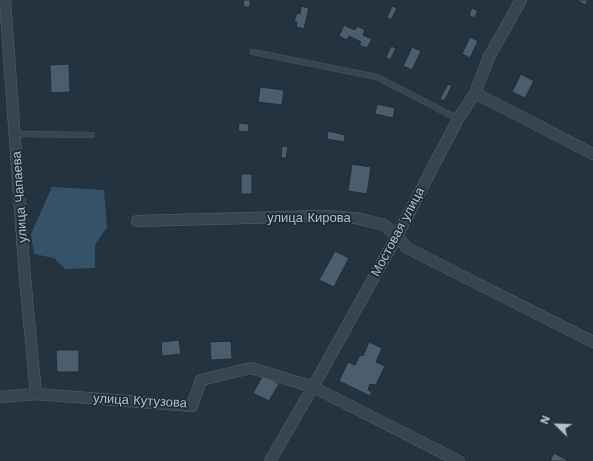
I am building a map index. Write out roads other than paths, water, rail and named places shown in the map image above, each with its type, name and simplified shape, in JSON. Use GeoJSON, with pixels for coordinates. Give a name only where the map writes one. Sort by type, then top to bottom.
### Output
{"type":"FeatureCollection","features":[{"type":"Feature","properties":{"kind":"street","name":"улица Чапаева"},"geometry":{"type":"LineString","coordinates":[[5,0],[16,134],[25,278],[36,394]]}},
{"type":"Feature","properties":{"kind":"street","name":"Мостовая улица"},"geometry":{"type":"LineString","coordinates":[[270,461],[397,236],[458,119],[475,93],[489,58],[521,0]]}},
{"type":"Feature","properties":{"kind":"street"},"geometry":{"type":"LineString","coordinates":[[475,93],[593,154]]}},
{"type":"Feature","properties":{"kind":"street","name":"улица Кирова"},"geometry":{"type":"LineString","coordinates":[[137,221],[322,216],[356,218],[384,225],[397,236],[407,248],[593,342]]}},
{"type":"Feature","properties":{"kind":"street","name":"улица Кутузова"},"geometry":{"type":"LineString","coordinates":[[0,397],[36,394],[192,406],[201,380],[251,368],[313,387],[459,461]]}},
{"type":"Feature","properties":{"kind":"lane"},"geometry":{"type":"LineString","coordinates":[[253,52],[377,77],[458,119]]}},
{"type":"Feature","properties":{"kind":"lane"},"geometry":{"type":"LineString","coordinates":[[16,134],[92,135]]}},
{"type":"Feature","properties":{"kind":"water"},"geometry":{"type":"Polygon","coordinates":[[[52,187],[104,190],[107,227],[95,245],[95,268],[65,269],[54,258],[34,254],[31,234],[52,187]]]}}]}
